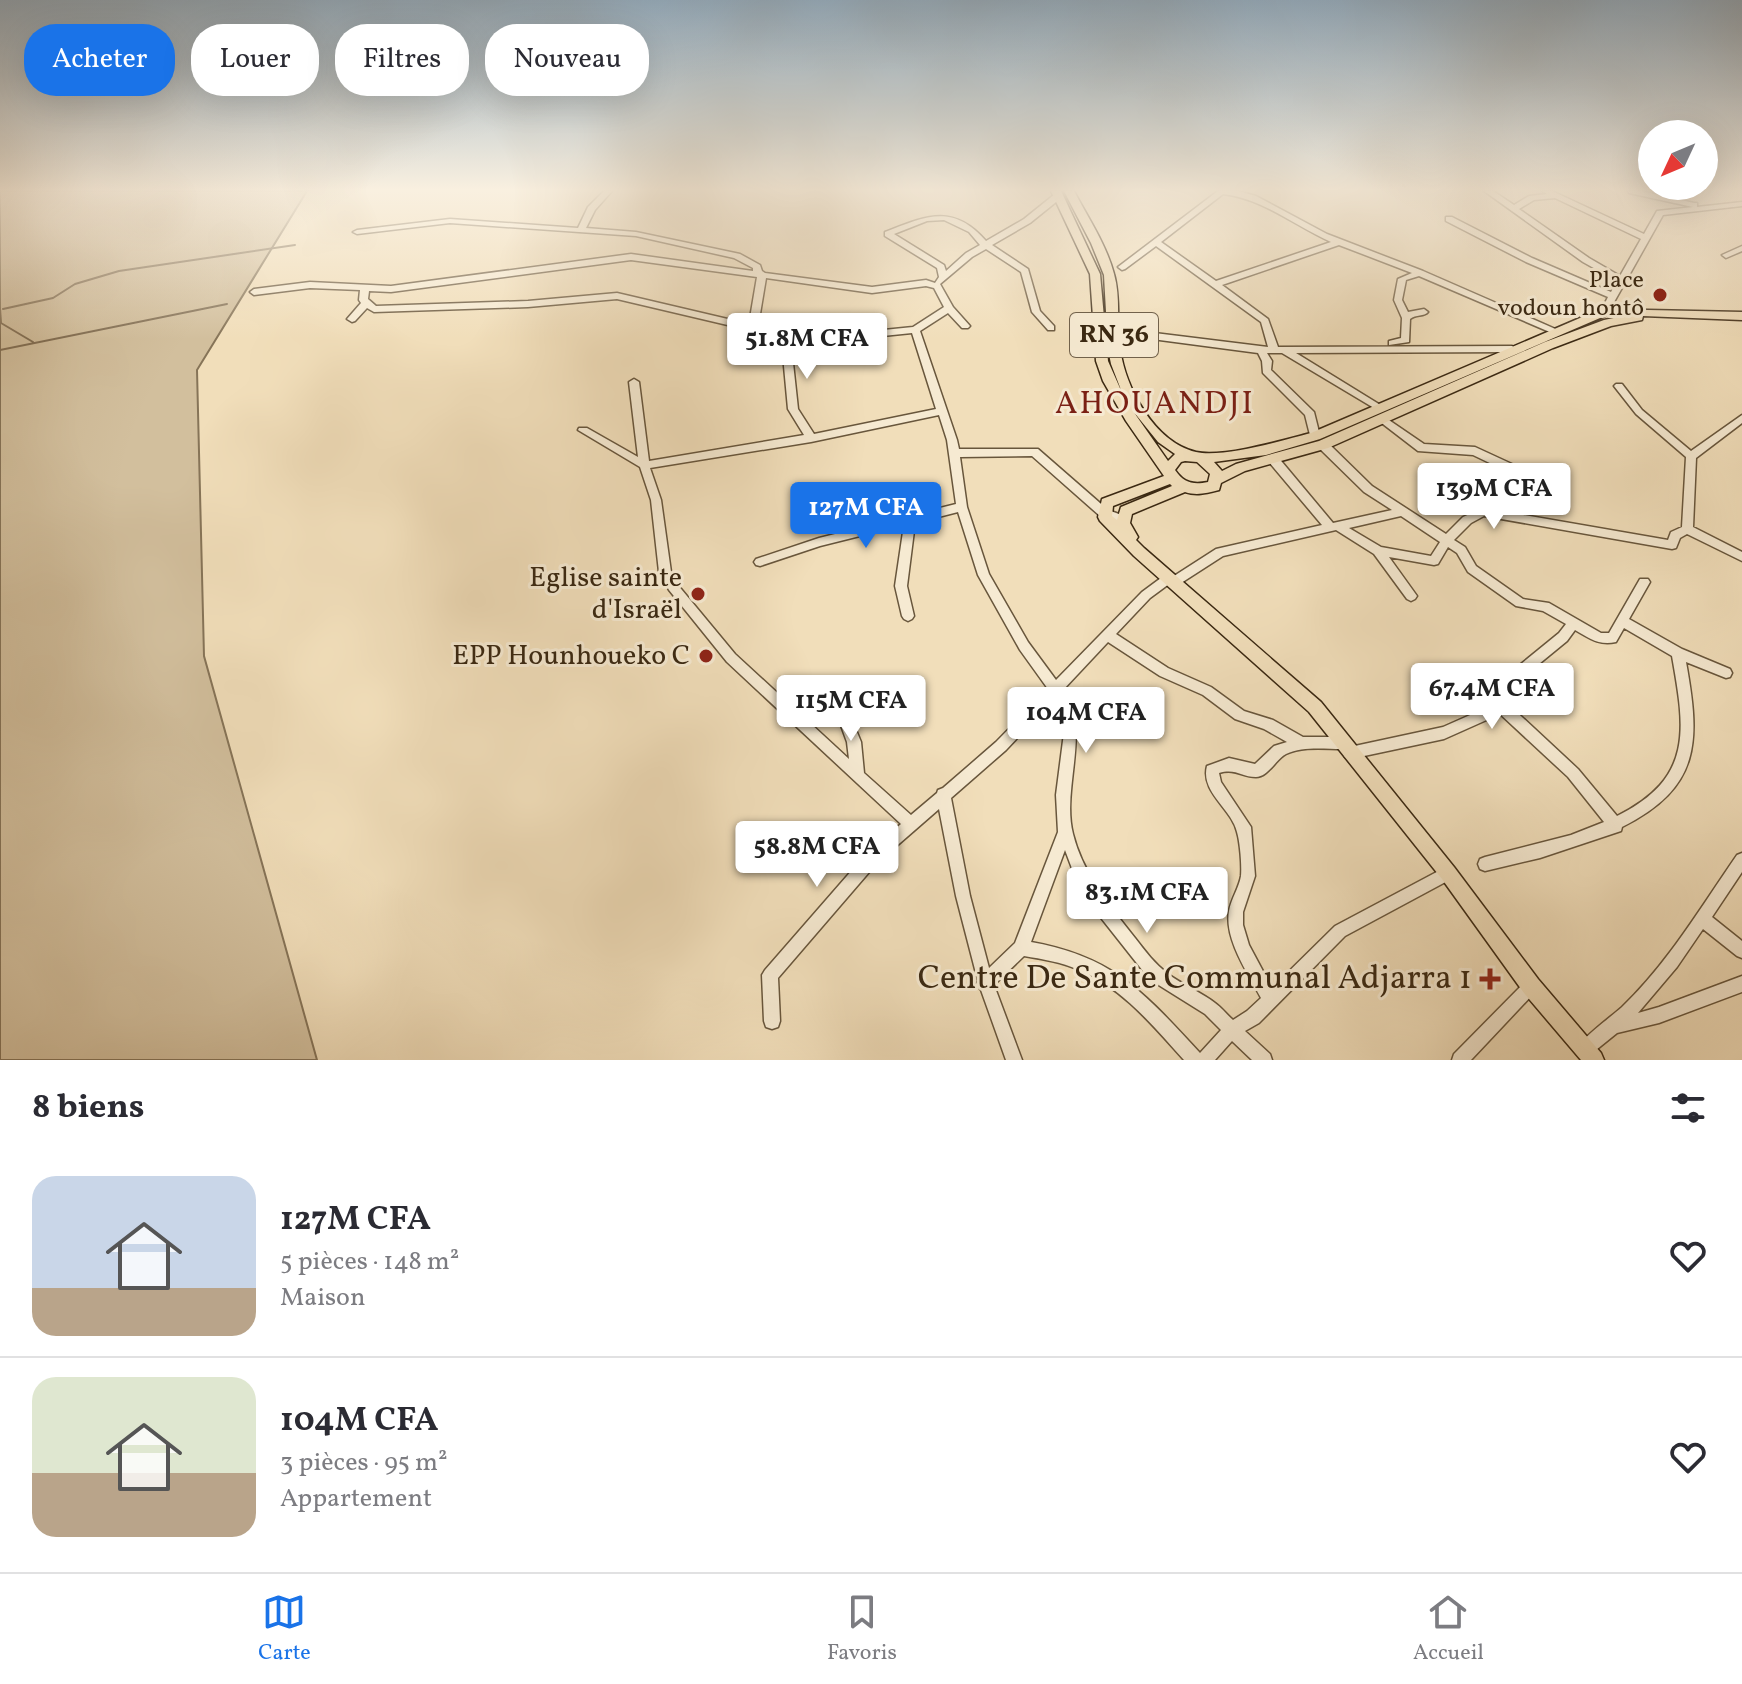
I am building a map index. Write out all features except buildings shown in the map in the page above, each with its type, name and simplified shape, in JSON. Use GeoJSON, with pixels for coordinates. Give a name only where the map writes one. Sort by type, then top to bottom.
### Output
{"type":"FeatureCollection","features":[{"type":"Feature","properties":{"kind":"main road","name":"RN 36"},"geometry":{"type":"LineString","coordinates":[[1081,240],[1095,274],[1102,361],[1109,381],[1130,418],[1175,478]]}},
{"type":"Feature","properties":{"kind":"main road","name":"RN 36"},"geometry":{"type":"LineString","coordinates":[[1092,240],[1106,263],[1118,369],[1135,402],[1166,442],[1198,458]]}},
{"type":"Feature","properties":{"kind":"main road"},"geometry":{"type":"LineString","coordinates":[[1381,414],[1512,349],[1605,311],[1742,318]]}},
{"type":"Feature","properties":{"kind":"main road"},"geometry":{"type":"LineString","coordinates":[[1589,1054],[1531,986],[1448,873],[1299,692],[1139,552],[1104,513],[1107,503],[1175,478],[1206,490],[1218,479],[1241,467],[1273,459],[1549,345],[1625,318],[1742,318]]}},
{"type":"Feature","properties":{"kind":"main road"},"geometry":{"type":"LineString","coordinates":[[1175,478],[1177,458],[1266,450],[1319,440]]}},
{"type":"Feature","properties":{"kind":"main road"},"geometry":{"type":"LineString","coordinates":[[1198,458],[1214,467],[1218,479]]}},
{"type":"Feature","properties":{"kind":"main road"},"geometry":{"type":"LineString","coordinates":[[1139,552],[1123,520],[1133,506],[1175,478]]}},
{"type":"Feature","properties":{"kind":"street"},"geometry":{"type":"LineString","coordinates":[[631,257],[643,240]]}},
{"type":"Feature","properties":{"kind":"street"},"geometry":{"type":"LineString","coordinates":[[663,240],[737,256],[757,267],[760,274],[753,328]]}},
{"type":"Feature","properties":{"kind":"street"},"geometry":{"type":"LineString","coordinates":[[898,240],[941,267],[943,277]]}},
{"type":"Feature","properties":{"kind":"street"},"geometry":{"type":"LineString","coordinates":[[980,240],[1025,271],[1036,312],[1051,328]]}},
{"type":"Feature","properties":{"kind":"street"},"geometry":{"type":"LineString","coordinates":[[937,286],[943,277],[991,240]]}},
{"type":"Feature","properties":{"kind":"street"},"geometry":{"type":"LineString","coordinates":[[1336,240],[1378,253],[1555,331]]}},
{"type":"Feature","properties":{"kind":"street"},"geometry":{"type":"LineString","coordinates":[[1491,240],[1611,295]]}},
{"type":"Feature","properties":{"kind":"street"},"geometry":{"type":"LineString","coordinates":[[1561,240],[1619,279]]}},
{"type":"Feature","properties":{"kind":"street"},"geometry":{"type":"LineString","coordinates":[[1605,311],[1641,240]]}},
{"type":"Feature","properties":{"kind":"street"},"geometry":{"type":"LineString","coordinates":[[1122,267],[1156,242],[1265,321],[1279,350],[1381,414],[1422,448],[1475,451],[1523,474]]}},
{"type":"Feature","properties":{"kind":"street"},"geometry":{"type":"LineString","coordinates":[[1217,284],[1339,242]]}},
{"type":"Feature","properties":{"kind":"street"},"geometry":{"type":"LineString","coordinates":[[1726,255],[1742,248]]}},
{"type":"Feature","properties":{"kind":"street"},"geometry":{"type":"LineString","coordinates":[[254,292],[310,285],[365,289],[631,257],[872,290],[926,283],[937,286],[949,308],[965,326]]}},
{"type":"Feature","properties":{"kind":"street"},"geometry":{"type":"LineString","coordinates":[[1376,348],[1406,340],[1406,318],[1398,300],[1400,286],[1402,279],[1419,273]]}},
{"type":"Feature","properties":{"kind":"street"},"geometry":{"type":"LineString","coordinates":[[352,319],[365,304],[365,289]]}},
{"type":"Feature","properties":{"kind":"street"},"geometry":{"type":"LineString","coordinates":[[365,304],[374,309],[496,306],[617,296],[753,328],[844,337],[915,330],[949,308]]}},
{"type":"Feature","properties":{"kind":"street"},"geometry":{"type":"LineString","coordinates":[[1406,318],[1412,313],[1424,312]]}},
{"type":"Feature","properties":{"kind":"street"},"geometry":{"type":"LineString","coordinates":[[915,330],[955,453],[962,507],[984,575],[1024,646],[1059,690],[1069,715],[1063,795],[1065,832],[1081,874],[1128,943],[1162,979],[1210,1009],[1264,1060]]}},
{"type":"Feature","properties":{"kind":"street"},"geometry":{"type":"LineString","coordinates":[[1114,331],[1261,350],[1512,349]]}},
{"type":"Feature","properties":{"kind":"street"},"geometry":{"type":"LineString","coordinates":[[785,332],[793,409],[811,438]]}},
{"type":"Feature","properties":{"kind":"street"},"geometry":{"type":"LineString","coordinates":[[1261,350],[1267,361],[1266,371],[1310,414],[1319,440],[1368,489],[1461,550],[1472,569],[1520,603],[1545,606],[1572,625],[1608,640],[1623,622],[1644,582]]}},
{"type":"Feature","properties":{"kind":"street"},"geometry":{"type":"LineString","coordinates":[[634,382],[644,465],[656,500],[665,572],[684,604],[731,658],[909,823]]}},
{"type":"Feature","properties":{"kind":"street"},"geometry":{"type":"LineString","coordinates":[[1619,386],[1639,412],[1691,456]]}},
{"type":"Feature","properties":{"kind":"street"},"geometry":{"type":"LineString","coordinates":[[583,430],[644,465],[811,438],[941,411]]}},
{"type":"Feature","properties":{"kind":"street"},"geometry":{"type":"LineString","coordinates":[[1691,456],[1742,418]]}},
{"type":"Feature","properties":{"kind":"street"},"geometry":{"type":"LineString","coordinates":[[955,453],[1034,452],[1104,513],[1123,520]]}},
{"type":"Feature","properties":{"kind":"street"},"geometry":{"type":"LineString","coordinates":[[1687,529],[1691,456]]}},
{"type":"Feature","properties":{"kind":"street"},"geometry":{"type":"LineString","coordinates":[[1273,459],[1335,528],[1378,551],[1434,561],[1445,542],[1467,520],[1483,512],[1672,545],[1675,535],[1687,529]]}},
{"type":"Feature","properties":{"kind":"street"},"geometry":{"type":"LineString","coordinates":[[760,562],[819,542],[962,507]]}},
{"type":"Feature","properties":{"kind":"street"},"geometry":{"type":"LineString","coordinates":[[772,1021],[770,975],[839,892],[909,823],[1001,746],[1059,690],[1146,595],[1220,552],[1400,512]]}},
{"type":"Feature","properties":{"kind":"street"},"geometry":{"type":"LineString","coordinates":[[908,616],[901,586],[910,522]]}},
{"type":"Feature","properties":{"kind":"street"},"geometry":{"type":"LineString","coordinates":[[1687,529],[1742,557]]}},
{"type":"Feature","properties":{"kind":"street"},"geometry":{"type":"LineString","coordinates":[[1378,551],[1411,596]]}},
{"type":"Feature","properties":{"kind":"street"},"geometry":{"type":"LineString","coordinates":[[1623,622],[1678,653],[1726,673]]}},
{"type":"Feature","properties":{"kind":"street"},"geometry":{"type":"LineString","coordinates":[[1572,625],[1563,637],[1498,690],[1502,707],[1573,773],[1616,826]]}},
{"type":"Feature","properties":{"kind":"street"},"geometry":{"type":"LineString","coordinates":[[1110,637],[1164,672],[1207,691],[1240,715],[1268,724],[1302,743],[1346,748],[1444,733],[1502,707]]}},
{"type":"Feature","properties":{"kind":"street"},"geometry":{"type":"LineString","coordinates":[[1485,864],[1569,844],[1616,826],[1664,789],[1679,771],[1686,750],[1685,694],[1678,653]]}},
{"type":"Feature","properties":{"kind":"street"},"geometry":{"type":"LineString","coordinates":[[834,690],[854,742],[858,775]]}},
{"type":"Feature","properties":{"kind":"street"},"geometry":{"type":"LineString","coordinates":[[1269,998],[1242,947],[1236,925],[1236,912],[1248,876],[1244,827],[1211,775],[1212,770],[1223,764],[1257,771],[1279,750],[1302,743]]}},
{"type":"Feature","properties":{"kind":"street"},"geometry":{"type":"LineString","coordinates":[[943,794],[963,903],[984,984],[1014,1060]]}},
{"type":"Feature","properties":{"kind":"street"},"geometry":{"type":"LineString","coordinates":[[984,984],[1021,948],[1065,832]]}},
{"type":"Feature","properties":{"kind":"street"},"geometry":{"type":"LineString","coordinates":[[1589,1054],[1618,1026],[1742,860]]}},
{"type":"Feature","properties":{"kind":"street"},"geometry":{"type":"LineString","coordinates":[[1204,1060],[1233,1029],[1253,1017],[1340,931],[1448,873]]}},
{"type":"Feature","properties":{"kind":"street"},"geometry":{"type":"LineString","coordinates":[[1701,918],[1742,951]]}},
{"type":"Feature","properties":{"kind":"street"},"geometry":{"type":"LineString","coordinates":[[1021,948],[1080,959],[1109,974],[1134,993],[1195,1060]]}},
{"type":"Feature","properties":{"kind":"street"},"geometry":{"type":"LineString","coordinates":[[1618,1026],[1659,1015],[1742,984]]}},
{"type":"Feature","properties":{"kind":"street"},"geometry":{"type":"LineString","coordinates":[[1460,1060],[1531,986]]}},
{"type":"Feature","properties":{"kind":"shaded area"},"geometry":{"type":"Polygon","coordinates":[[[0,240],[277,240],[197,370],[204,656],[317,1060],[0,1060],[0,240]]]}},
{"type":"Feature","properties":{"kind":"waterway"},"geometry":{"type":"LineString","coordinates":[[3,309],[53,298],[75,284],[119,271],[295,245]]}},
{"type":"Feature","properties":{"kind":"waterway"},"geometry":{"type":"LineString","coordinates":[[0,350],[227,304]]}},
{"type":"Feature","properties":{"kind":"waterway"},"geometry":{"type":"LineString","coordinates":[[0,308],[1,323],[33,342]]}},
{"type":"Feature","properties":{"kind":"place","name":"Place vodoun hontô"},"geometry":{"type":"Point","coordinates":[1660,295]}},
{"type":"Feature","properties":{"kind":"place","name":"Eglise sainte d'Israël"},"geometry":{"type":"Point","coordinates":[698,594]}},
{"type":"Feature","properties":{"kind":"place","name":"EPP Hounhoueko C"},"geometry":{"type":"Point","coordinates":[706,656]}},
{"type":"Feature","properties":{"kind":"place","name":"Centre De Sante Communal Adjarra 1"},"geometry":{"type":"Point","coordinates":[1490,979]}},
{"type":"Feature","properties":{"kind":"district","name":"AHOUANDJI"},"geometry":{"type":"Point","coordinates":[1155,405]}}]}
